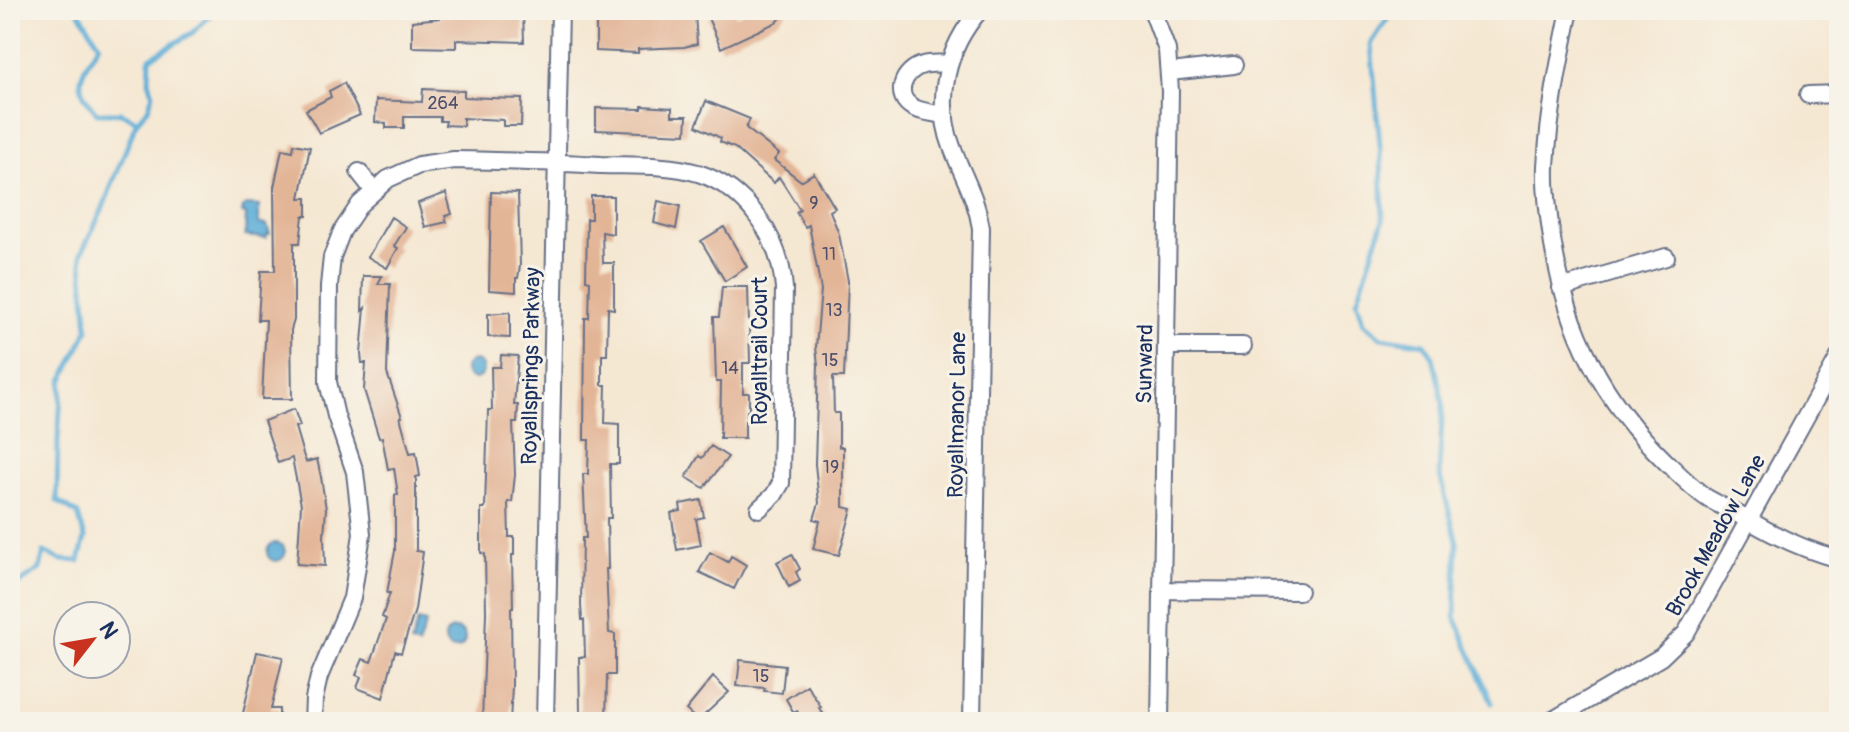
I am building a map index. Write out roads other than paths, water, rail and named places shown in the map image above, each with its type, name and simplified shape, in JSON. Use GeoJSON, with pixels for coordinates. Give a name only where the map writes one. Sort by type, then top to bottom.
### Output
{"type":"FeatureCollection","features":[{"type":"Feature","properties":{"kind":"street","name":"Royallsprings Parkway"},"geometry":{"type":"LineString","coordinates":[[545,722],[560,10]]}},
{"type":"Feature","properties":{"kind":"street","name":"Royallmanor Lane"},"geometry":{"type":"LineString","coordinates":[[972,722],[981,228],[974,195],[950,143],[943,98],[948,63],[958,41],[980,10]]}},
{"type":"Feature","properties":{"kind":"street","name":"Sunward"},"geometry":{"type":"LineString","coordinates":[[1152,10],[1167,50],[1170,72],[1160,722]]}},
{"type":"Feature","properties":{"kind":"street"},"geometry":{"type":"LineString","coordinates":[[1570,10],[1554,86],[1546,168],[1550,223],[1561,288],[1586,355],[1614,401],[1649,446],[1707,498],[1800,547],[1839,559]]}},
{"type":"Feature","properties":{"kind":"street"},"geometry":{"type":"LineString","coordinates":[[945,116],[914,108],[905,100],[901,90],[903,81],[911,71],[922,65],[948,63]]}},
{"type":"Feature","properties":{"kind":"street"},"geometry":{"type":"LineString","coordinates":[[1170,72],[1234,65]]}},
{"type":"Feature","properties":{"kind":"street"},"geometry":{"type":"LineString","coordinates":[[1808,95],[1839,94]]}},
{"type":"Feature","properties":{"kind":"street","name":"Royalltrail Court"},"geometry":{"type":"LineString","coordinates":[[313,722],[319,677],[352,598],[362,534],[361,503],[354,468],[328,382],[330,271],[337,243],[348,221],[360,204],[398,173],[442,161],[556,162],[670,168],[697,173],[721,184],[741,199],[766,228],[777,251],[784,288],[781,483],[774,495],[759,509]]}},
{"type":"Feature","properties":{"kind":"street"},"geometry":{"type":"LineString","coordinates":[[359,172],[374,191]]}},
{"type":"Feature","properties":{"kind":"street"},"geometry":{"type":"LineString","coordinates":[[1561,288],[1666,257]]}},
{"type":"Feature","properties":{"kind":"street"},"geometry":{"type":"LineString","coordinates":[[1167,346],[1243,346]]}},
{"type":"Feature","properties":{"kind":"street","name":"Brook Meadow Lane"},"geometry":{"type":"LineString","coordinates":[[1555,721],[1675,646],[1697,616],[1839,357]]}},
{"type":"Feature","properties":{"kind":"street"},"geometry":{"type":"LineString","coordinates":[[1162,590],[1299,591]]}},
{"type":"Feature","properties":{"kind":"water"},"geometry":{"type":"Polygon","coordinates":[[[246,205],[259,206],[259,224],[267,225],[270,234],[266,238],[245,236],[246,214],[242,213],[246,205]]]}},
{"type":"Feature","properties":{"kind":"water"},"geometry":{"type":"Polygon","coordinates":[[[474,361],[483,370],[474,379],[465,370],[474,361]]]}},
{"type":"Feature","properties":{"kind":"water"},"geometry":{"type":"Polygon","coordinates":[[[276,543],[285,552],[276,561],[267,552],[276,543]]]}},
{"type":"Feature","properties":{"kind":"water"},"geometry":{"type":"Polygon","coordinates":[[[418,621],[426,623],[418,646],[411,643],[418,621]]]}},
{"type":"Feature","properties":{"kind":"water"},"geometry":{"type":"Polygon","coordinates":[[[455,629],[462,632],[465,639],[462,646],[455,649],[448,646],[445,639],[448,632],[455,629]]]}},
{"type":"Feature","properties":{"kind":"waterway"},"geometry":{"type":"LineString","coordinates":[[78,10],[99,44],[83,71],[83,94],[97,113],[121,113],[137,121]]}},
{"type":"Feature","properties":{"kind":"waterway"},"geometry":{"type":"LineString","coordinates":[[10,590],[40,569],[44,552],[61,560],[79,561],[85,538],[78,514],[57,501],[62,382],[88,329],[81,254],[137,121],[148,109],[153,94],[149,81],[150,58],[192,33],[216,10]]}},
{"type":"Feature","properties":{"kind":"waterway"},"geometry":{"type":"LineString","coordinates":[[1393,10],[1371,44],[1383,221],[1357,301],[1364,323],[1381,337],[1425,344],[1433,357],[1443,403],[1439,472],[1457,542],[1455,617],[1492,703]]}}]}
